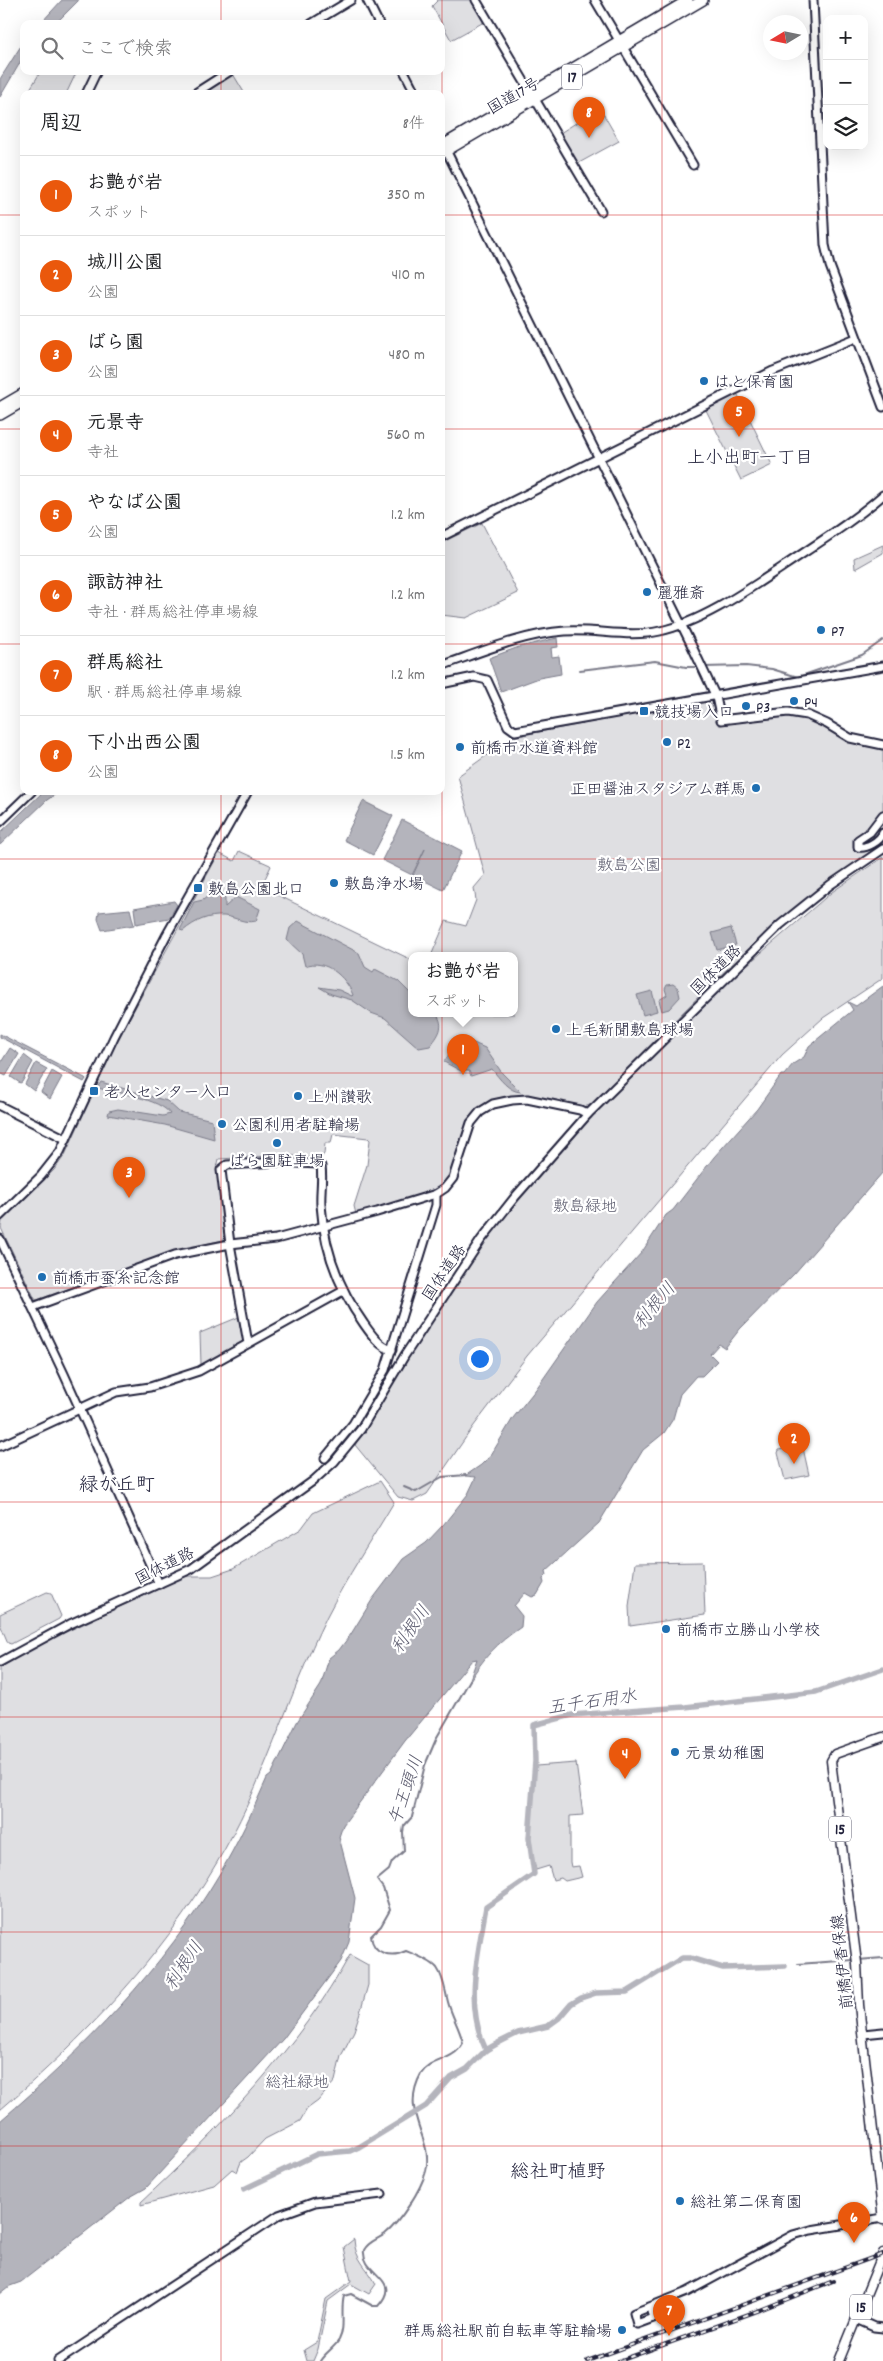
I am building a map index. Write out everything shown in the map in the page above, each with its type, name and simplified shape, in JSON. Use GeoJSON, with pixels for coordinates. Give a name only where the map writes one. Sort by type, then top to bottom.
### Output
{"type":"FeatureCollection","features":[{"type":"Feature","properties":{"kind":"highway","name":"国道17号"},"geometry":{"type":"LineString","coordinates":[[445,147],[621,44],[688,0]]}},
{"type":"Feature","properties":{"kind":"highway","name":"国道17号"},"geometry":{"type":"LineString","coordinates":[[621,44],[703,0]]}},
{"type":"Feature","properties":{"kind":"highway"},"geometry":{"type":"LineString","coordinates":[[0,407],[20,395]]}},
{"type":"Feature","properties":{"kind":"highway"},"geometry":{"type":"LineString","coordinates":[[0,415],[20,403]]}},
{"type":"Feature","properties":{"kind":"main road","name":"前橋伊香保線"},"geometry":{"type":"LineString","coordinates":[[883,1737],[838,1753],[832,1757],[857,1963],[862,2034],[883,2219]]}},
{"type":"Feature","properties":{"kind":"main road","name":"15"},"geometry":{"type":"LineString","coordinates":[[839,2361],[883,2252]]}},
{"type":"Feature","properties":{"kind":"street"},"geometry":{"type":"LineString","coordinates":[[317,20],[351,0]]}},
{"type":"Feature","properties":{"kind":"street"},"geometry":{"type":"LineString","coordinates":[[367,0],[377,20]]}},
{"type":"Feature","properties":{"kind":"street"},"geometry":{"type":"LineString","coordinates":[[476,0],[601,211]]}},
{"type":"Feature","properties":{"kind":"street"},"geometry":{"type":"LineString","coordinates":[[594,0],[693,165]]}},
{"type":"Feature","properties":{"kind":"street"},"geometry":{"type":"LineString","coordinates":[[813,0],[825,246],[830,266],[883,407]]}},
{"type":"Feature","properties":{"kind":"street"},"geometry":{"type":"LineString","coordinates":[[88,90],[95,75]]}},
{"type":"Feature","properties":{"kind":"street"},"geometry":{"type":"LineString","coordinates":[[200,90],[224,75]]}},
{"type":"Feature","properties":{"kind":"street"},"geometry":{"type":"LineString","coordinates":[[406,75],[414,90]]}},
{"type":"Feature","properties":{"kind":"street"},"geometry":{"type":"LineString","coordinates":[[445,152],[681,624],[716,697],[721,720],[788,712],[814,718],[850,738],[883,745]]}},
{"type":"Feature","properties":{"kind":"street"},"geometry":{"type":"LineString","coordinates":[[445,536],[773,371],[856,338]]}},
{"type":"Feature","properties":{"kind":"street"},"geometry":{"type":"LineString","coordinates":[[445,665],[543,634],[583,630],[641,634],[661,631],[681,624],[739,595],[762,581],[849,523],[883,495]]}},
{"type":"Feature","properties":{"kind":"street"},"geometry":{"type":"LineString","coordinates":[[445,683],[474,677],[487,680],[507,724],[513,731],[716,697],[883,666]]}},
{"type":"Feature","properties":{"kind":"street"},"geometry":{"type":"LineString","coordinates":[[0,822],[28,795]]}},
{"type":"Feature","properties":{"kind":"street"},"geometry":{"type":"LineString","coordinates":[[0,1216],[46,1171],[57,1157],[114,1037],[166,936],[246,795]]}},
{"type":"Feature","properties":{"kind":"street"},"geometry":{"type":"LineString","coordinates":[[883,815],[870,832],[858,840],[858,847],[864,848],[881,838],[883,833]]}},
{"type":"Feature","properties":{"kind":"street","name":"国体道路"},"geometry":{"type":"LineString","coordinates":[[0,1662],[70,1624],[159,1584],[204,1560],[244,1529],[313,1481],[334,1462],[361,1429],[404,1355],[481,1240],[515,1197],[588,1114],[780,925],[830,885],[883,849]]}},
{"type":"Feature","properties":{"kind":"street"},"geometry":{"type":"LineString","coordinates":[[33,1307],[175,1255],[230,1244],[270,1241],[436,1194],[451,1181],[467,1131],[475,1118],[486,1107],[505,1100],[527,1100],[580,1110],[588,1114]]}},
{"type":"Feature","properties":{"kind":"street"},"geometry":{"type":"LineString","coordinates":[[0,1106],[66,1139]]}},
{"type":"Feature","properties":{"kind":"street"},"geometry":{"type":"LineString","coordinates":[[248,1343],[230,1244],[221,1170],[227,1165],[278,1162],[320,1164],[324,1227],[332,1263],[343,1291],[370,1332],[385,1348],[392,1350]]}},
{"type":"Feature","properties":{"kind":"street"},"geometry":{"type":"LineString","coordinates":[[325,1458],[353,1424],[385,1370],[436,1205],[436,1194]]}},
{"type":"Feature","properties":{"kind":"street"},"geometry":{"type":"LineString","coordinates":[[0,1239],[33,1307],[159,1584]]}},
{"type":"Feature","properties":{"kind":"street"},"geometry":{"type":"LineString","coordinates":[[0,1446],[112,1395],[194,1373],[343,1291]]}},
{"type":"Feature","properties":{"kind":"street"},"geometry":{"type":"LineString","coordinates":[[112,1395],[148,1391],[198,1375],[338,1296],[343,1291]]}},
{"type":"Feature","properties":{"kind":"street"},"geometry":{"type":"LineString","coordinates":[[862,2034],[883,2032]]}},
{"type":"Feature","properties":{"kind":"street"},"geometry":{"type":"LineString","coordinates":[[58,2361],[279,2216],[315,2202],[382,2194]]}},
{"type":"Feature","properties":{"kind":"street"},"geometry":{"type":"LineString","coordinates":[[650,2308],[653,2318],[637,2324],[634,2314],[687,2292],[793,2235],[820,2228],[883,2219]]}},
{"type":"Feature","properties":{"kind":"street"},"geometry":{"type":"LineString","coordinates":[[856,2319],[874,2327],[883,2328]]}},
{"type":"Feature","properties":{"kind":"green space"},"geometry":{"type":"Polygon","coordinates":[[[438,0],[472,0],[484,22],[451,40],[445,29],[445,20],[440,20],[432,6],[438,0]]]}},
{"type":"Feature","properties":{"kind":"green space"},"geometry":{"type":"Polygon","coordinates":[[[39,75],[75,75],[68,90],[29,90],[39,75]]]}},
{"type":"Feature","properties":{"kind":"green space"},"geometry":{"type":"Polygon","coordinates":[[[234,75],[243,90],[206,90],[234,75]]]}},
{"type":"Feature","properties":{"kind":"green space"},"geometry":{"type":"Polygon","coordinates":[[[598,109],[601,110],[619,141],[577,164],[560,133],[598,109]]]}},
{"type":"Feature","properties":{"kind":"green space"},"geometry":{"type":"Polygon","coordinates":[[[737,393],[772,465],[741,480],[706,410],[737,393]]]}},
{"type":"Feature","properties":{"kind":"green space"},"geometry":{"type":"Polygon","coordinates":[[[482,523],[518,593],[466,618],[445,615],[445,541],[482,523]]]}},
{"type":"Feature","properties":{"kind":"green space"},"geometry":{"type":"Polygon","coordinates":[[[883,545],[883,553],[855,569],[854,558],[883,545]]]}},
{"type":"Feature","properties":{"kind":"green space","name":"敷島公園"},"geometry":{"type":"Polygon","coordinates":[[[706,701],[713,706],[721,724],[771,715],[805,718],[857,743],[883,748],[883,846],[842,873],[766,933],[695,1000],[592,1104],[584,1107],[529,1097],[512,1096],[497,1099],[483,1106],[471,1119],[461,1139],[449,1178],[439,1187],[417,1197],[356,1214],[354,1206],[367,1165],[370,1140],[368,1138],[333,1134],[331,1143],[325,1143],[324,1154],[320,1159],[287,1155],[219,1159],[217,1168],[225,1238],[223,1240],[174,1251],[37,1300],[35,1299],[1,1228],[2,1221],[54,1170],[65,1155],[116,1043],[219,853],[234,861],[239,851],[270,865],[261,887],[408,958],[408,1017],[518,1017],[518,952],[433,952],[446,921],[466,926],[476,900],[474,888],[485,875],[458,776],[512,737],[706,701]]]}},
{"type":"Feature","properties":{"kind":"green space","name":"敷島緑地"},"geometry":{"type":"Polygon","coordinates":[[[883,857],[883,978],[823,1018],[782,1055],[527,1356],[473,1427],[427,1494],[413,1501],[398,1497],[355,1445],[406,1359],[478,1251],[508,1211],[598,1109],[733,977],[832,892],[883,857]]]}},
{"type":"Feature","properties":{"kind":"green space"},"geometry":{"type":"Polygon","coordinates":[[[239,1317],[243,1343],[204,1366],[201,1365],[200,1333],[239,1317]]]}},
{"type":"Feature","properties":{"kind":"green space"},"geometry":{"type":"Polygon","coordinates":[[[800,1446],[803,1448],[809,1475],[785,1480],[778,1453],[779,1450],[800,1446]]]}},
{"type":"Feature","properties":{"kind":"green space"},"geometry":{"type":"Polygon","coordinates":[[[380,1481],[394,1502],[327,1616],[299,1678],[248,1804],[216,1864],[170,1933],[118,1996],[61,2055],[0,2110],[0,1668],[36,1646],[186,1576],[212,1576],[233,1569],[301,1529],[313,1513],[380,1481]]]}},
{"type":"Feature","properties":{"kind":"green space"},"geometry":{"type":"Polygon","coordinates":[[[703,1562],[705,1615],[630,1626],[629,1606],[635,1563],[703,1562]]]}},
{"type":"Feature","properties":{"kind":"green space"},"geometry":{"type":"Polygon","coordinates":[[[47,1592],[51,1593],[61,1616],[59,1619],[11,1644],[8,1643],[0,1624],[0,1614],[47,1592]]]}},
{"type":"Feature","properties":{"kind":"green space"},"geometry":{"type":"Polygon","coordinates":[[[576,1763],[583,1815],[570,1816],[570,1862],[571,1867],[579,1866],[582,1877],[565,1881],[561,1878],[553,1880],[549,1866],[536,1870],[530,1845],[534,1776],[536,1766],[576,1763]]]}},
{"type":"Feature","properties":{"kind":"green space","name":"総社緑地"},"geometry":{"type":"Polygon","coordinates":[[[350,1955],[368,1965],[368,1985],[354,2031],[341,2056],[335,2081],[318,2101],[307,2109],[300,2121],[265,2139],[241,2162],[237,2172],[232,2169],[214,2185],[141,2205],[141,2202],[227,2117],[282,2055],[330,1989],[350,1955]]]}},
{"type":"Feature","properties":{"kind":"green space"},"geometry":{"type":"Polygon","coordinates":[[[354,2239],[359,2258],[376,2284],[369,2294],[351,2284],[328,2301],[318,2349],[313,2361],[307,2361],[304,2350],[317,2342],[326,2299],[351,2281],[344,2247],[354,2239]]]}},
{"type":"Feature","properties":{"kind":"water"},"geometry":{"type":"Polygon","coordinates":[[[62,0],[79,0],[59,20],[44,20],[62,0]]]}},
{"type":"Feature","properties":{"kind":"water"},"geometry":{"type":"Polygon","coordinates":[[[20,47],[20,63],[0,97],[0,79],[20,47]]]}},
{"type":"Feature","properties":{"kind":"water"},"geometry":{"type":"Polygon","coordinates":[[[557,638],[558,647],[551,648],[552,657],[559,656],[561,674],[539,678],[501,692],[489,658],[519,647],[557,638]]]}},
{"type":"Feature","properties":{"kind":"water"},"geometry":{"type":"Polygon","coordinates":[[[40,795],[54,795],[0,845],[0,833],[40,795]]]}},
{"type":"Feature","properties":{"kind":"water"},"geometry":{"type":"Polygon","coordinates":[[[363,801],[393,816],[373,855],[344,840],[363,801]]]}},
{"type":"Feature","properties":{"kind":"water"},"geometry":{"type":"Polygon","coordinates":[[[402,820],[462,851],[443,890],[413,875],[425,849],[412,875],[382,860],[402,820]]]}},
{"type":"Feature","properties":{"kind":"water"},"geometry":{"type":"Polygon","coordinates":[[[216,890],[225,894],[225,907],[236,897],[260,909],[256,921],[248,922],[224,916],[213,917],[192,924],[183,931],[180,930],[194,902],[203,900],[216,890]]]}},
{"type":"Feature","properties":{"kind":"water"},"geometry":{"type":"Polygon","coordinates":[[[174,901],[177,905],[169,918],[136,924],[134,908],[174,901]]]}},
{"type":"Feature","properties":{"kind":"water"},"geometry":{"type":"Polygon","coordinates":[[[130,909],[134,925],[102,930],[98,919],[99,912],[130,909]]]}},
{"type":"Feature","properties":{"kind":"water"},"geometry":{"type":"Polygon","coordinates":[[[298,921],[359,953],[365,967],[373,972],[375,969],[398,981],[408,991],[408,1017],[439,1018],[440,1031],[430,1046],[419,1048],[385,1018],[371,1013],[352,1000],[331,994],[319,987],[339,990],[353,995],[350,988],[334,971],[320,965],[305,966],[302,954],[287,940],[290,928],[298,921]]]}},
{"type":"Feature","properties":{"kind":"water"},"geometry":{"type":"Polygon","coordinates":[[[731,928],[736,945],[717,950],[712,933],[731,928]]]}},
{"type":"Feature","properties":{"kind":"water"},"geometry":{"type":"Polygon","coordinates":[[[673,984],[678,988],[680,997],[669,1009],[662,1011],[659,1000],[667,995],[665,989],[667,985],[673,984]]]}},
{"type":"Feature","properties":{"kind":"water","name":"利根川"},"geometry":{"type":"Polygon","coordinates":[[[883,986],[883,1172],[794,1274],[740,1329],[725,1348],[719,1344],[710,1354],[717,1361],[702,1376],[696,1376],[680,1394],[673,1419],[664,1433],[643,1450],[599,1523],[546,1571],[547,1575],[543,1579],[544,1583],[537,1595],[532,1597],[525,1593],[514,1606],[522,1616],[521,1627],[504,1639],[491,1652],[469,1682],[477,1659],[472,1660],[405,1741],[343,1825],[339,1837],[355,1898],[349,1942],[341,1961],[283,2039],[146,2188],[130,2197],[21,2282],[10,2286],[0,2294],[0,2121],[62,2066],[120,2006],[174,1942],[227,1862],[267,1778],[271,1775],[297,1722],[321,1685],[329,1658],[339,1650],[351,1634],[372,1600],[403,1559],[426,1543],[468,1494],[476,1477],[465,1476],[491,1455],[513,1418],[536,1389],[597,1302],[642,1252],[666,1215],[673,1210],[714,1157],[757,1109],[781,1075],[784,1075],[793,1064],[804,1057],[809,1046],[853,1010],[848,1002],[856,1006],[883,986]]]}},
{"type":"Feature","properties":{"kind":"water"},"geometry":{"type":"Polygon","coordinates":[[[652,991],[657,1011],[643,1015],[637,995],[652,991]]]}},
{"type":"Feature","properties":{"kind":"water"},"geometry":{"type":"Polygon","coordinates":[[[0,1034],[86,1079],[84,1082],[0,1037],[0,1034]]]}},
{"type":"Feature","properties":{"kind":"water"},"geometry":{"type":"Polygon","coordinates":[[[460,1037],[485,1048],[502,1073],[521,1092],[508,1087],[492,1069],[471,1076],[469,1071],[461,1071],[444,1062],[460,1037]]]}},
{"type":"Feature","properties":{"kind":"water"},"geometry":{"type":"Polygon","coordinates":[[[10,1048],[19,1054],[6,1076],[0,1073],[0,1064],[10,1048]]]}},
{"type":"Feature","properties":{"kind":"water"},"geometry":{"type":"Polygon","coordinates":[[[24,1055],[33,1062],[20,1083],[11,1077],[24,1055]]]}},
{"type":"Feature","properties":{"kind":"water"},"geometry":{"type":"Polygon","coordinates":[[[36,1063],[47,1069],[34,1091],[25,1084],[36,1063]]]}},
{"type":"Feature","properties":{"kind":"water"},"geometry":{"type":"Polygon","coordinates":[[[52,1071],[62,1077],[50,1099],[41,1092],[52,1071]]]}},
{"type":"Feature","properties":{"kind":"water"},"geometry":{"type":"Polygon","coordinates":[[[101,1082],[167,1101],[179,1112],[212,1120],[214,1139],[165,1125],[108,1115],[109,1111],[118,1109],[163,1116],[170,1114],[165,1109],[148,1100],[97,1088],[101,1082]]]}},
{"type":"Feature","properties":{"kind":"waterway"},"geometry":{"type":"LineString","coordinates":[[703,667],[746,666],[772,669],[798,677],[862,655],[883,640]]}},
{"type":"Feature","properties":{"kind":"waterway"},"geometry":{"type":"LineString","coordinates":[[580,670],[655,661],[686,667],[699,667]]}},
{"type":"Feature","properties":{"kind":"waterway"},"geometry":{"type":"LineString","coordinates":[[404,1487],[416,1492],[442,1477],[466,1475]]}},
{"type":"Feature","properties":{"kind":"waterway","name":"五千石用水"},"geometry":{"type":"LineString","coordinates":[[486,2050],[479,2033],[474,1997],[477,1961],[486,1907],[534,1874],[529,1838],[535,1761],[534,1725],[572,1715],[685,1707],[816,1692],[883,1669]]}},
{"type":"Feature","properties":{"kind":"waterway","name":"午王頭川"},"geometry":{"type":"LineString","coordinates":[[320,2361],[337,2343],[341,2335],[344,2296],[351,2294],[373,2306],[378,2306],[385,2297],[386,2289],[384,2283],[369,2265],[365,2258],[364,2250],[397,2222],[415,2196],[426,2171],[426,2147],[415,2113],[414,2101],[415,2088],[421,2074],[430,2065],[454,2054],[463,2043],[443,1980],[437,1968],[427,1960],[406,1951],[395,1954],[379,1951],[375,1947],[371,1936],[381,1926],[390,1910],[383,1888],[377,1880],[389,1870],[392,1862],[404,1851],[404,1826],[412,1817],[425,1765],[437,1737],[470,1680]]}},
{"type":"Feature","properties":{"kind":"waterway"},"geometry":{"type":"LineString","coordinates":[[244,2189],[317,2154],[350,2151],[359,2147],[426,2106],[451,2078],[467,2069],[486,2050],[518,2033],[548,2026],[559,2018],[571,2004],[581,1998],[596,1993],[627,1992],[682,1958],[690,1958],[723,1968],[785,1966]]}},
{"type":"Feature","properties":{"kind":"waterway"},"geometry":{"type":"LineString","coordinates":[[858,1960],[883,1958]]}},
{"type":"Feature","properties":{"kind":"waterway"},"geometry":{"type":"LineString","coordinates":[[798,1964],[853,1960]]}},
{"type":"Feature","properties":{"kind":"railway"},"geometry":{"type":"LineString","coordinates":[[587,2361],[883,2254]]}},
{"type":"Feature","properties":{"kind":"railway"},"geometry":{"type":"LineString","coordinates":[[619,2361],[760,2310],[833,2281]]}},
{"type":"Feature","properties":{"kind":"place","name":"下小出西公園"},"geometry":{"type":"Point","coordinates":[589,138]}},
{"type":"Feature","properties":{"kind":"place","name":"はと保育園"},"geometry":{"type":"Point","coordinates":[704,381]}},
{"type":"Feature","properties":{"kind":"place","name":"やなば公園"},"geometry":{"type":"Point","coordinates":[739,437]}},
{"type":"Feature","properties":{"kind":"place","name":"麗雅斎"},"geometry":{"type":"Point","coordinates":[647,592]}},
{"type":"Feature","properties":{"kind":"place","name":"P7"},"geometry":{"type":"Point","coordinates":[821,630]}},
{"type":"Feature","properties":{"kind":"place","name":"P4"},"geometry":{"type":"Point","coordinates":[794,701]}},
{"type":"Feature","properties":{"kind":"place","name":"P3"},"geometry":{"type":"Point","coordinates":[746,706]}},
{"type":"Feature","properties":{"kind":"place","name":"競技場入口"},"geometry":{"type":"Point","coordinates":[644,711]}},
{"type":"Feature","properties":{"kind":"place","name":"P2"},"geometry":{"type":"Point","coordinates":[667,742]}},
{"type":"Feature","properties":{"kind":"place","name":"前橋市水道資料館"},"geometry":{"type":"Point","coordinates":[460,747]}},
{"type":"Feature","properties":{"kind":"place","name":"正田醤油スタジアム群馬"},"geometry":{"type":"Point","coordinates":[756,788]}},
{"type":"Feature","properties":{"kind":"place","name":"敷島浄水場"},"geometry":{"type":"Point","coordinates":[334,883]}},
{"type":"Feature","properties":{"kind":"place","name":"敷島公園北口"},"geometry":{"type":"Point","coordinates":[198,888]}},
{"type":"Feature","properties":{"kind":"place","name":"上毛新聞敷島球場"},"geometry":{"type":"Point","coordinates":[556,1029]}},
{"type":"Feature","properties":{"kind":"place","name":"お艶が岩"},"geometry":{"type":"Point","coordinates":[463,1075]}},
{"type":"Feature","properties":{"kind":"place","name":"老人センター入口"},"geometry":{"type":"Point","coordinates":[94,1091]}},
{"type":"Feature","properties":{"kind":"place","name":"上州讃歌"},"geometry":{"type":"Point","coordinates":[298,1096]}},
{"type":"Feature","properties":{"kind":"place","name":"公園利用者駐輪場"},"geometry":{"type":"Point","coordinates":[222,1124]}},
{"type":"Feature","properties":{"kind":"place","name":"ばら園駐車場"},"geometry":{"type":"Point","coordinates":[277,1143]}},
{"type":"Feature","properties":{"kind":"place","name":"ばら園"},"geometry":{"type":"Point","coordinates":[129,1198]}},
{"type":"Feature","properties":{"kind":"place","name":"前橋市蚕糸記念館"},"geometry":{"type":"Point","coordinates":[42,1277]}},
{"type":"Feature","properties":{"kind":"place","name":"城川公園"},"geometry":{"type":"Point","coordinates":[794,1464]}},
{"type":"Feature","properties":{"kind":"place","name":"前橋市立勝山小学校"},"geometry":{"type":"Point","coordinates":[666,1629]}},
{"type":"Feature","properties":{"kind":"place","name":"元景幼稚園"},"geometry":{"type":"Point","coordinates":[675,1752]}},
{"type":"Feature","properties":{"kind":"place","name":"元景寺"},"geometry":{"type":"Point","coordinates":[625,1779]}},
{"type":"Feature","properties":{"kind":"place","name":"総社第二保育園"},"geometry":{"type":"Point","coordinates":[680,2201]}},
{"type":"Feature","properties":{"kind":"place","name":"諏訪神社"},"geometry":{"type":"Point","coordinates":[854,2243]}},
{"type":"Feature","properties":{"kind":"place","name":"群馬総社駅前自転車等駐輪場"},"geometry":{"type":"Point","coordinates":[622,2330]}},
{"type":"Feature","properties":{"kind":"place","name":"群馬総社"},"geometry":{"type":"Point","coordinates":[669,2336]}},
{"type":"Feature","properties":{"kind":"district","name":"上小出町一丁目"},"geometry":{"type":"Point","coordinates":[750,457]}},
{"type":"Feature","properties":{"kind":"district","name":"緑が丘町"},"geometry":{"type":"Point","coordinates":[117,1483]}},
{"type":"Feature","properties":{"kind":"district","name":"総社町植野"},"geometry":{"type":"Point","coordinates":[558,2170]}}]}
